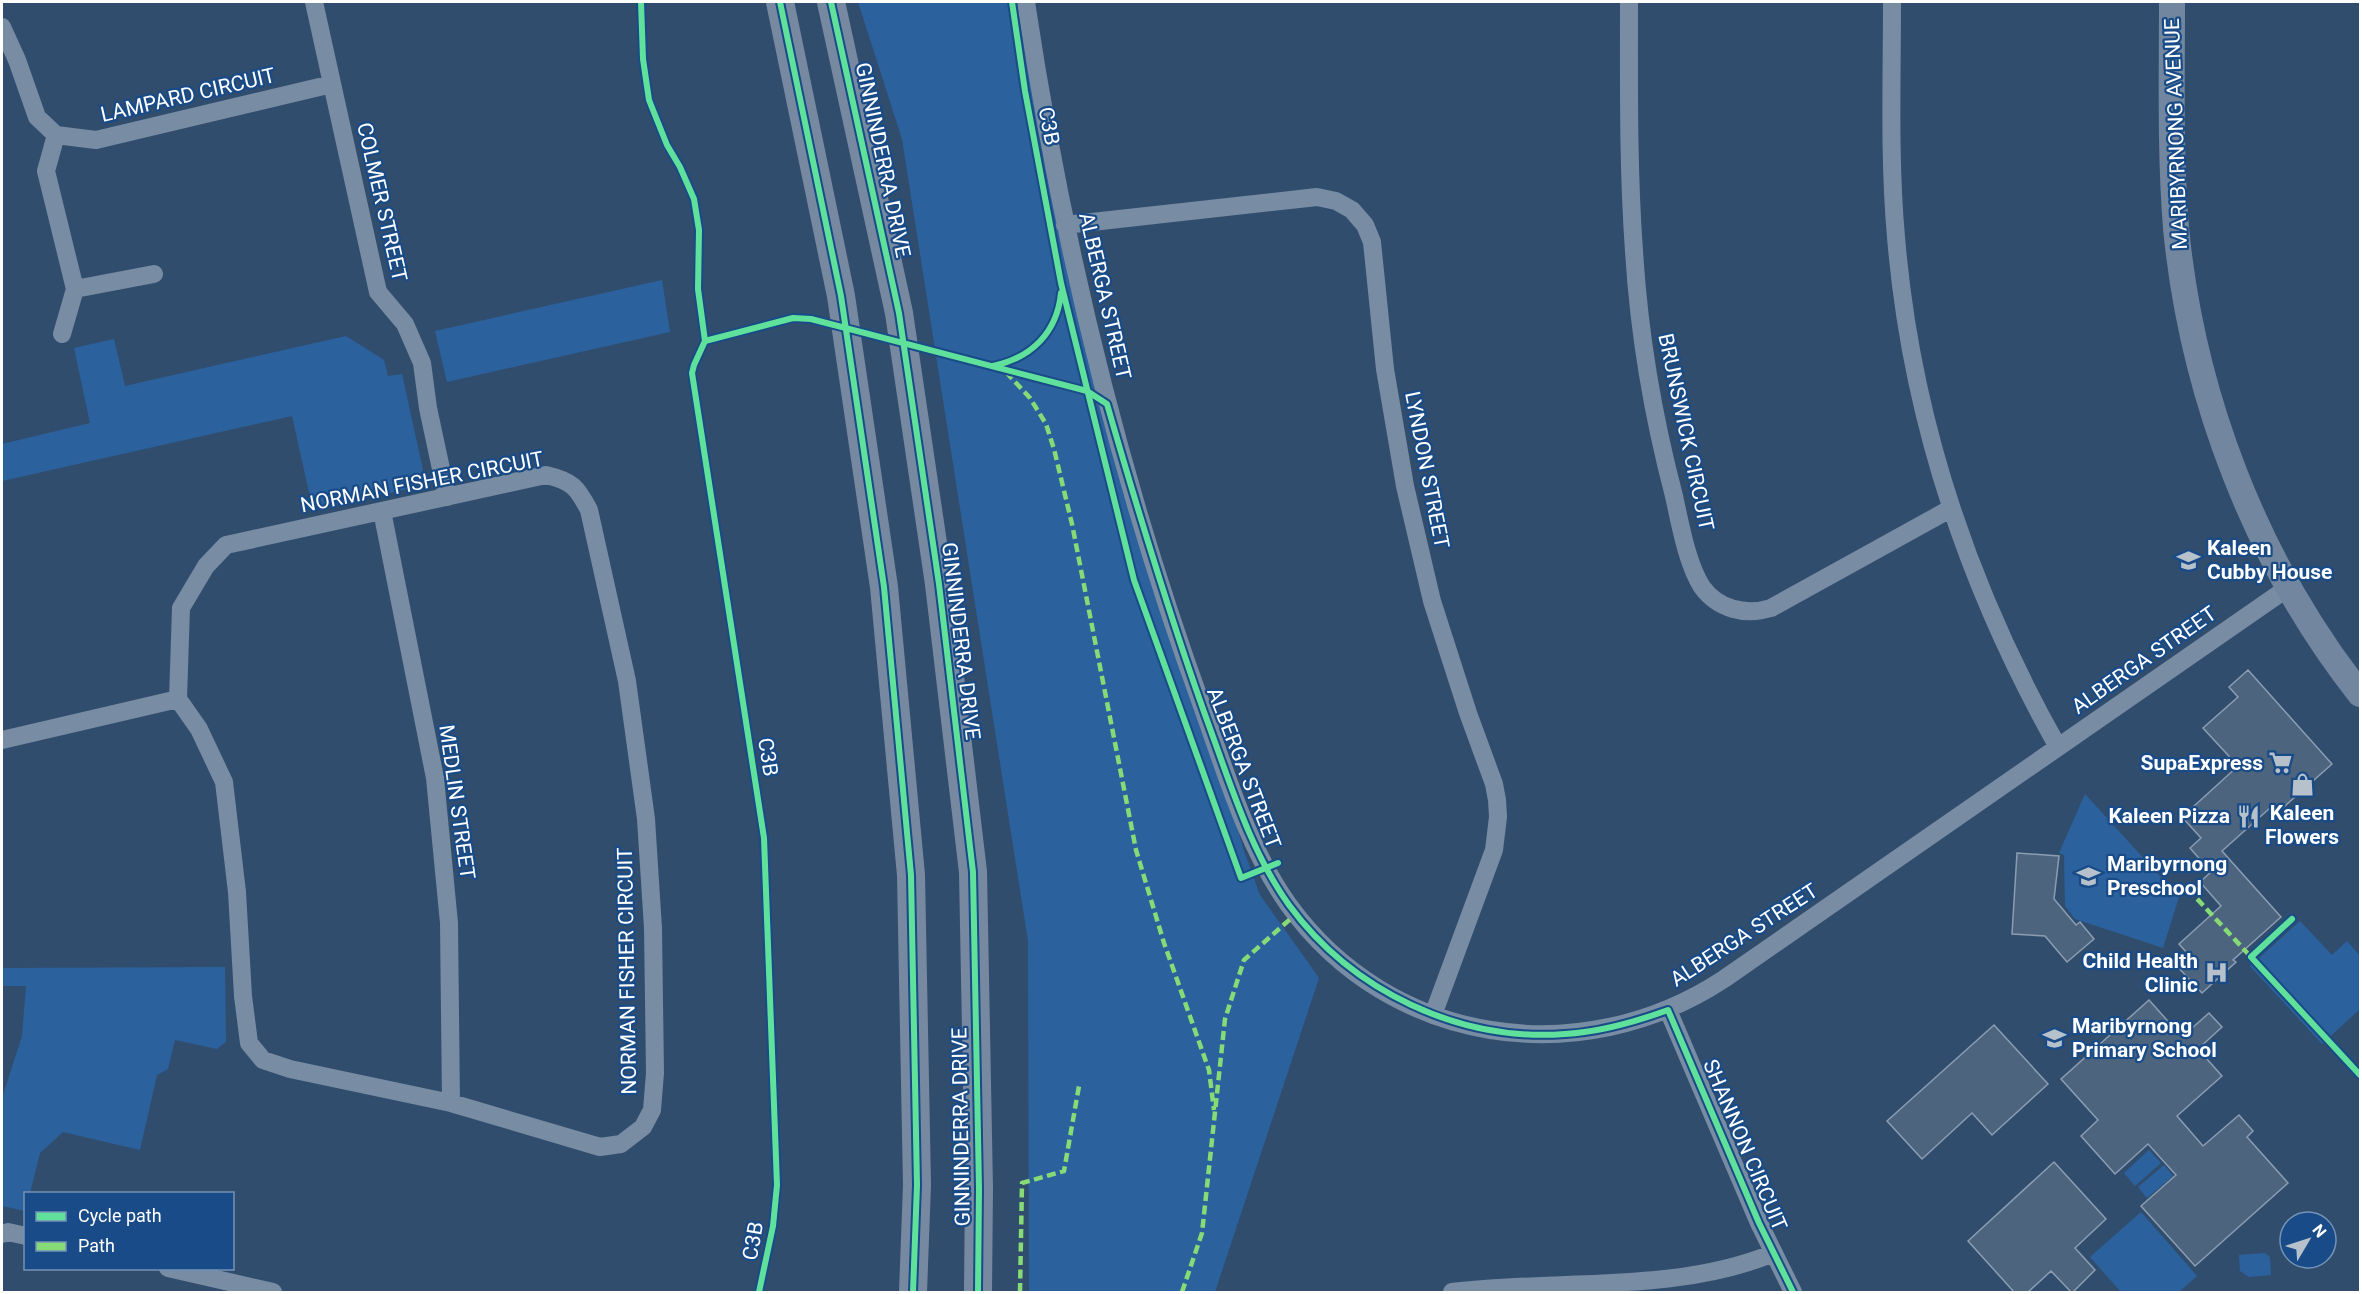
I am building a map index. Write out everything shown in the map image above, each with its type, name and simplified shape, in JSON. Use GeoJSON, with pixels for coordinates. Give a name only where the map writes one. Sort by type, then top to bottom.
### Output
{"type":"FeatureCollection","features":[{"type":"Feature","properties":{"kind":"main road"},"geometry":{"type":"LineString","coordinates":[[780,2],[841,296],[884,587],[911,875],[917,1185],[913,1293]]}},
{"type":"Feature","properties":{"kind":"main road","name":"GINNINDERRA DRIVE"},"geometry":{"type":"LineString","coordinates":[[831,2],[899,313],[939,584],[972,872],[979,1188],[978,1293]]}},
{"type":"Feature","properties":{"kind":"street"},"geometry":{"type":"LineString","coordinates":[[314,2],[332,84]]}},
{"type":"Feature","properties":{"kind":"street","name":"ALBERGA STREET"},"geometry":{"type":"LineString","coordinates":[[1026,2],[1065,225],[1107,404],[1155,568],[1207,720],[1263,862],[1290,906],[1330,951],[1372,983],[1409,1005],[1433,1015],[1485,1029],[1511,1033],[1565,1034],[1618,1026],[1668,1010],[1724,979],[2289,587]]}},
{"type":"Feature","properties":{"kind":"street","name":"BRUNSWICK CIRCUIT"},"geometry":{"type":"LineString","coordinates":[[1629,2],[1631,199],[1639,307],[1651,392],[1666,466],[1694,570],[1703,588],[1717,601],[1734,610],[1752,612],[1771,608],[1950,509]]}},
{"type":"Feature","properties":{"kind":"street"},"geometry":{"type":"LineString","coordinates":[[1892,2],[1893,191],[1900,283],[1925,420],[1950,509],[1987,608],[2032,702],[2058,747]]}},
{"type":"Feature","properties":{"kind":"street","name":"MARIBYRNONG AVENUE"},"geometry":{"type":"LineString","coordinates":[[2172,2],[2174,186],[2179,249],[2188,312],[2208,393],[2251,512],[2289,587],[2328,649],[2361,694]]}},
{"type":"Feature","properties":{"kind":"street"},"geometry":{"type":"LineString","coordinates":[[2,27],[38,117],[56,135],[46,171],[75,289],[62,334]]}},
{"type":"Feature","properties":{"kind":"street"},"geometry":{"type":"LineString","coordinates":[[2,49],[17,60]]}},
{"type":"Feature","properties":{"kind":"street","name":"LAMPARD CIRCUIT"},"geometry":{"type":"LineString","coordinates":[[56,135],[96,140],[332,84]]}},
{"type":"Feature","properties":{"kind":"street","name":"COLMER STREET"},"geometry":{"type":"LineString","coordinates":[[332,84],[378,292],[405,324],[422,363],[428,408],[447,497]]}},
{"type":"Feature","properties":{"kind":"street","name":"LYNDON STREET"},"geometry":{"type":"LineString","coordinates":[[1065,225],[1317,196],[1344,205],[1359,217],[1369,233],[1388,393],[1415,532],[1449,657],[1489,768],[1497,800],[1498,817],[1494,850],[1433,1015]]}},
{"type":"Feature","properties":{"kind":"street"},"geometry":{"type":"LineString","coordinates":[[75,289],[154,274]]}},
{"type":"Feature","properties":{"kind":"street","name":"NORMAN FISHER CIRCUIT"},"geometry":{"type":"LineString","coordinates":[[546,475],[565,479],[578,489],[589,510],[627,681],[646,819],[653,928],[655,1073],[652,1110],[642,1127],[621,1144],[600,1147],[451,1103],[290,1069],[263,1060],[249,1044],[243,996],[237,892],[224,782],[199,729],[178,699],[181,608],[206,566],[226,545],[447,497],[546,475]]}},
{"type":"Feature","properties":{"kind":"street","name":"MEDLIN STREET"},"geometry":{"type":"LineString","coordinates":[[382,511],[435,778],[449,923],[451,1103]]}},
{"type":"Feature","properties":{"kind":"street"},"geometry":{"type":"LineString","coordinates":[[2,740],[178,699]]}},
{"type":"Feature","properties":{"kind":"street","name":"SHANNON CIRCUIT"},"geometry":{"type":"LineString","coordinates":[[1668,1010],[1793,1293]]}},
{"type":"Feature","properties":{"kind":"street"},"geometry":{"type":"LineString","coordinates":[[2,1234],[8,1232],[24,1236]]}},
{"type":"Feature","properties":{"kind":"street","name":"SHANNON CIRCUIT"},"geometry":{"type":"LineString","coordinates":[[1452,1293],[1542,1290],[1694,1277],[1735,1268],[1774,1253]]}},
{"type":"Feature","properties":{"kind":"street"},"geometry":{"type":"LineString","coordinates":[[170,1270],[198,1284],[273,1293]]}},
{"type":"Feature","properties":{"kind":"shaded area"},"geometry":{"type":"Polygon","coordinates":[[[858,2],[1018,2],[1042,153],[1244,851],[1260,895],[1319,978],[1215,1292],[1029,1292],[1028,941],[902,139],[858,2]]]}},
{"type":"Feature","properties":{"kind":"shaded area"},"geometry":{"type":"Polygon","coordinates":[[[662,280],[670,332],[447,382],[435,331],[662,280]]]}},
{"type":"Feature","properties":{"kind":"shaded area"},"geometry":{"type":"Polygon","coordinates":[[[346,336],[384,360],[388,376],[402,374],[423,470],[412,488],[313,510],[292,416],[2,481],[2,444],[90,423],[74,348],[114,339],[125,386],[346,336]]]}},
{"type":"Feature","properties":{"kind":"shaded area","name":"Maribyrnong Preschool"},"geometry":{"type":"Polygon","coordinates":[[[2085,794],[2179,897],[2163,948],[2075,919],[2065,906],[2064,855],[2059,853],[2085,794]]]}},
{"type":"Feature","properties":{"kind":"shaded area"},"geometry":{"type":"Polygon","coordinates":[[[2300,921],[2332,955],[2347,941],[2360,956],[2360,1009],[2322,1044],[2250,966],[2300,921]]]}},
{"type":"Feature","properties":{"kind":"shaded area"},"geometry":{"type":"Polygon","coordinates":[[[225,967],[226,1042],[217,1049],[175,1040],[168,1069],[157,1075],[140,1150],[63,1132],[40,1153],[30,1192],[24,1192],[24,1211],[2,1206],[2,1098],[22,1036],[26,986],[2,986],[2,968],[225,967]]]}},
{"type":"Feature","properties":{"kind":"shaded area"},"geometry":{"type":"Polygon","coordinates":[[[2149,1150],[2161,1163],[2135,1186],[2124,1173],[2149,1150]]]}},
{"type":"Feature","properties":{"kind":"shaded area"},"geometry":{"type":"Polygon","coordinates":[[[2164,1165],[2173,1176],[2147,1198],[2138,1187],[2164,1165]]]}},
{"type":"Feature","properties":{"kind":"shaded area"},"geometry":{"type":"Polygon","coordinates":[[[2141,1212],[2197,1276],[2179,1292],[2121,1292],[2090,1257],[2141,1212]]]}},
{"type":"Feature","properties":{"kind":"shaded area"},"geometry":{"type":"Polygon","coordinates":[[[2265,1253],[2270,1257],[2271,1275],[2249,1277],[2240,1271],[2239,1255],[2265,1253]]]}},
{"type":"Feature","properties":{"kind":"building"},"geometry":{"type":"Polygon","coordinates":[[[2248,670],[2332,764],[2276,814],[2270,808],[2222,851],[2281,917],[2233,960],[2236,962],[2202,993],[2176,965],[2188,954],[2179,944],[2221,906],[2200,882],[2211,872],[2190,848],[2201,838],[2182,817],[2238,766],[2203,728],[2238,697],[2229,687],[2248,670]]]}},
{"type":"Feature","properties":{"kind":"building"},"geometry":{"type":"Polygon","coordinates":[[[2017,853],[2059,856],[2054,899],[2076,925],[2080,922],[2094,939],[2067,962],[2045,936],[2012,934],[2017,853]]]}},
{"type":"Feature","properties":{"kind":"building"},"geometry":{"type":"Polygon","coordinates":[[[2149,1000],[2182,1037],[2209,1013],[2222,1027],[2198,1049],[2222,1076],[2177,1116],[2203,1146],[2239,1115],[2253,1131],[2247,1137],[2288,1183],[2195,1266],[2141,1206],[2176,1175],[2148,1144],[2115,1174],[2081,1136],[2098,1120],[2061,1079],[2149,1000]]]}},
{"type":"Feature","properties":{"kind":"building"},"geometry":{"type":"Polygon","coordinates":[[[1994,1025],[2048,1084],[1992,1135],[1972,1113],[1922,1159],[1887,1121],[1994,1025]]]}},
{"type":"Feature","properties":{"kind":"building"},"geometry":{"type":"Polygon","coordinates":[[[2054,1162],[2106,1219],[2075,1248],[2095,1270],[2072,1293],[2051,1271],[2027,1293],[2015,1293],[1968,1241],[2054,1162]]]}},
{"type":"Feature","properties":{"kind":"marked path"},"geometry":{"type":"LineString","coordinates":[[1006,372],[1030,398],[1046,424],[1054,449],[1072,524],[1136,850],[1164,943],[1209,1070],[1214,1110]]}},
{"type":"Feature","properties":{"kind":"marked path"},"geometry":{"type":"LineString","coordinates":[[2188,889],[2251,957]]}},
{"type":"Feature","properties":{"kind":"marked path"},"geometry":{"type":"LineString","coordinates":[[1182,1292],[1202,1233],[1225,1019],[1244,960],[1296,914]]}},
{"type":"Feature","properties":{"kind":"marked path"},"geometry":{"type":"LineString","coordinates":[[1020,1292],[1022,1183],[1064,1171],[1079,1086]]}},
{"type":"Feature","properties":{"kind":"cycle path"},"geometry":{"type":"LineString","coordinates":[[641,2],[643,59],[649,100],[667,145],[694,199],[699,230],[698,289],[705,341]]}},
{"type":"Feature","properties":{"kind":"cycle path"},"geometry":{"type":"LineString","coordinates":[[780,2],[841,296],[884,587],[911,875],[917,1185],[913,1292]]}},
{"type":"Feature","properties":{"kind":"cycle path"},"geometry":{"type":"LineString","coordinates":[[831,2],[899,313],[939,584],[973,872],[979,1188],[978,1292]]}},
{"type":"Feature","properties":{"kind":"cycle path","name":"C3B"},"geometry":{"type":"LineString","coordinates":[[1012,2],[1025,91],[1061,283],[1134,580],[1241,878],[1278,863]]}},
{"type":"Feature","properties":{"kind":"cycle path"},"geometry":{"type":"LineString","coordinates":[[993,366],[1019,357],[1040,342],[1054,320],[1061,293]]}},
{"type":"Feature","properties":{"kind":"cycle path","name":"C3B"},"geometry":{"type":"LineString","coordinates":[[759,1292],[773,1226],[777,1185],[764,838],[692,373],[705,341],[793,318],[811,319],[1087,391],[1107,404],[1197,693],[1254,844],[1276,886],[1289,905],[1315,936],[1344,963],[1376,986],[1411,1005],[1448,1019],[1486,1029],[1525,1034],[1565,1034],[1618,1026],[1668,1010],[1759,1223],[1793,1292]]}},
{"type":"Feature","properties":{"kind":"cycle path"},"geometry":{"type":"LineString","coordinates":[[2292,919],[2251,957],[2360,1075]]}},
{"type":"Feature","properties":{"kind":"place","name":"Kaleen Cubby House"},"geometry":{"type":"Point","coordinates":[2189,560]}},
{"type":"Feature","properties":{"kind":"place","name":"SupaExpress"},"geometry":{"type":"Point","coordinates":[2281,763]}},
{"type":"Feature","properties":{"kind":"place","name":"Kaleen Flowers"},"geometry":{"type":"Point","coordinates":[2302,785]}},
{"type":"Feature","properties":{"kind":"place","name":"Kaleen Pizza"},"geometry":{"type":"Point","coordinates":[2248,816]}},
{"type":"Feature","properties":{"kind":"place","name":"Maribyrnong Preschool"},"geometry":{"type":"Point","coordinates":[2089,876]}},
{"type":"Feature","properties":{"kind":"place","name":"Child Health Clinic"},"geometry":{"type":"Point","coordinates":[2216,973]}},
{"type":"Feature","properties":{"kind":"place","name":"Maribyrnong Primary School"},"geometry":{"type":"Point","coordinates":[2054,1038]}}]}
